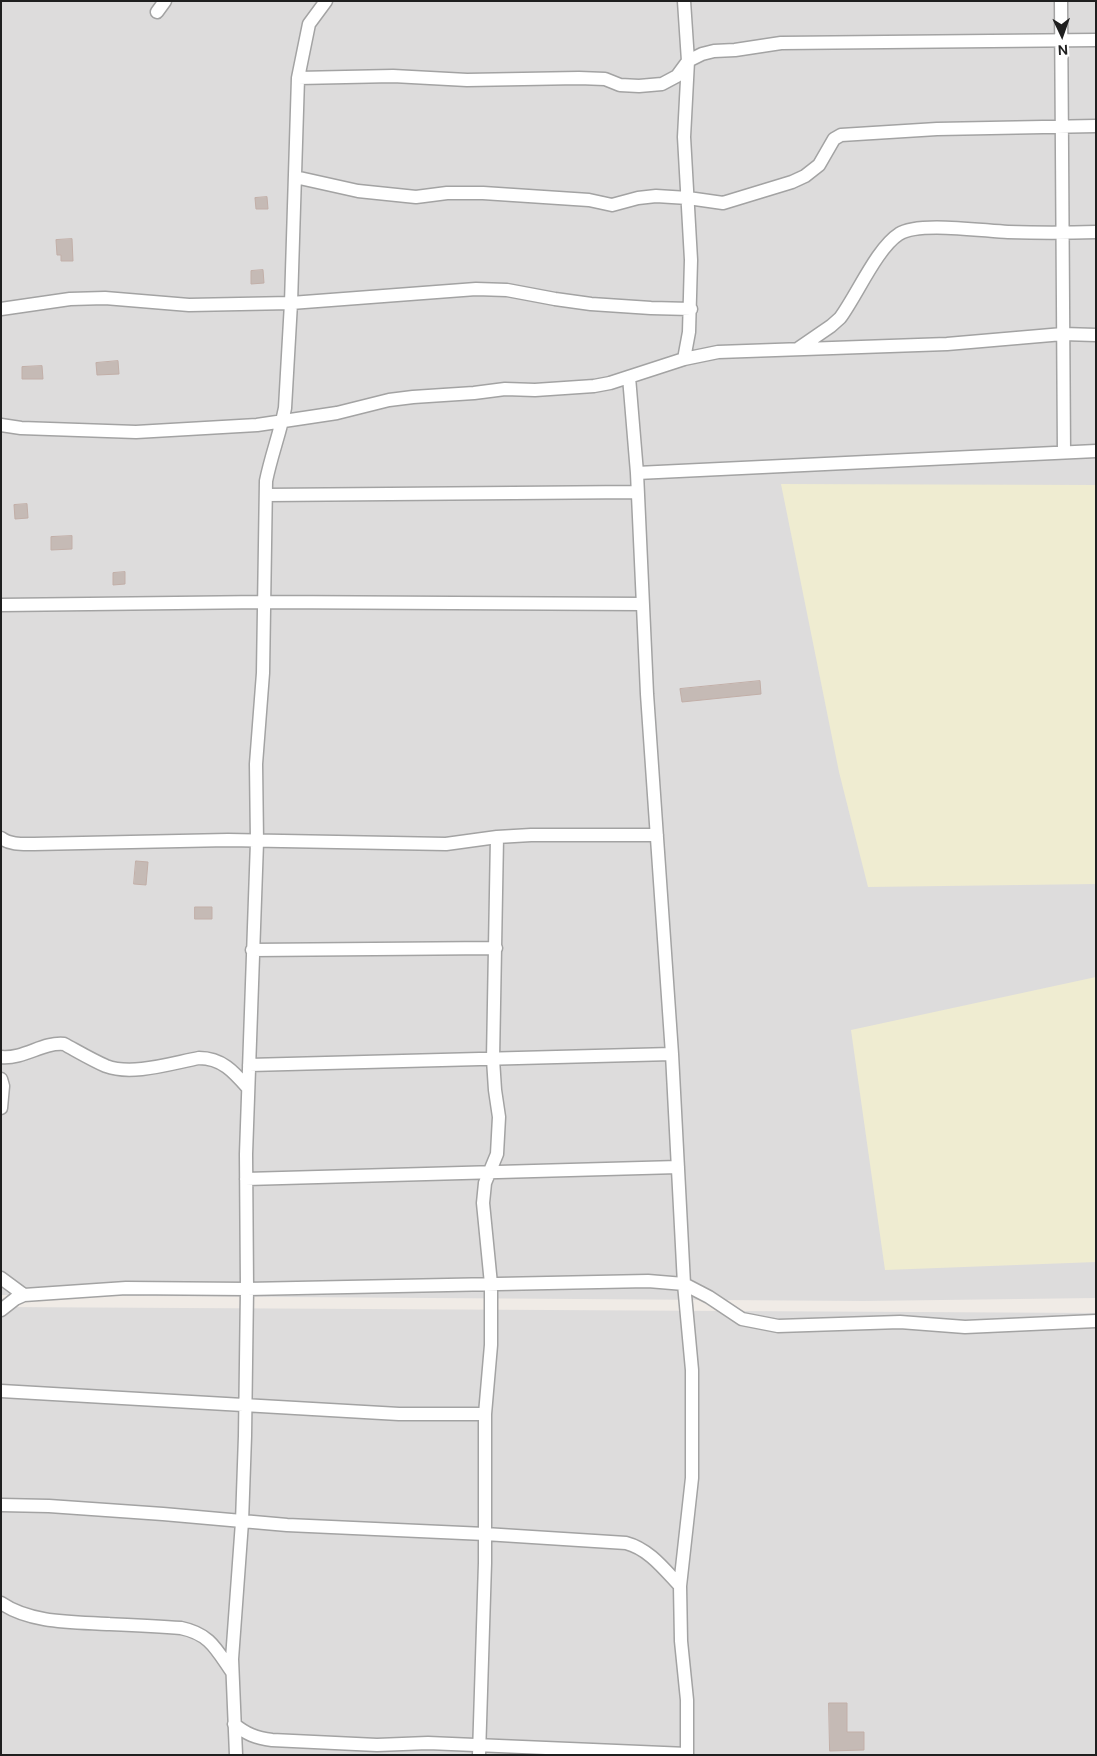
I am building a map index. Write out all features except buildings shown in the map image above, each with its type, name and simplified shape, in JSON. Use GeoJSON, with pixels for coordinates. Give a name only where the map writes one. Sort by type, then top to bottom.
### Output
{"type":"FeatureCollection","features":[{"type":"Feature","properties":{"kind":"street"},"geometry":{"type":"LineString","coordinates":[[157,12],[165,1]]}},
{"type":"Feature","properties":{"kind":"street"},"geometry":{"type":"LineString","coordinates":[[236,1755],[232,1672],[236,1584],[242,1522],[246,1406],[246,1179],[257,842],[256,764],[263,673],[266,495],[270,459],[283,422],[285,408],[291,302],[298,78],[309,24],[326,1]]}},
{"type":"Feature","properties":{"kind":"street"},"geometry":{"type":"LineString","coordinates":[[684,1],[688,62],[684,138],[691,260],[691,309],[684,359]]}},
{"type":"Feature","properties":{"kind":"street"},"geometry":{"type":"LineString","coordinates":[[1061,1],[1064,452]]}},
{"type":"Feature","properties":{"kind":"street"},"geometry":{"type":"LineString","coordinates":[[298,78],[393,76],[467,80],[579,78],[605,79],[620,85],[639,86],[662,84],[677,76],[688,62],[714,50],[736,50],[781,43],[1096,40]]}},
{"type":"Feature","properties":{"kind":"street"},"geometry":{"type":"LineString","coordinates":[[295,176],[358,191],[416,197],[447,193],[483,193],[589,200],[612,204],[656,196],[724,203],[792,182],[805,176],[818,165],[834,139],[841,135],[937,129],[1096,126]]}},
{"type":"Feature","properties":{"kind":"street"},"geometry":{"type":"LineString","coordinates":[[798,348],[840,318],[887,244],[899,233],[911,229],[925,228],[1063,233],[1096,232]]}},
{"type":"Feature","properties":{"kind":"street"},"geometry":{"type":"LineString","coordinates":[[1,309],[70,299],[105,298],[189,305],[291,302],[476,289],[507,290],[555,300],[591,304],[691,309]]}},
{"type":"Feature","properties":{"kind":"street"},"geometry":{"type":"LineString","coordinates":[[1,425],[21,428],[136,432],[257,425],[337,413],[389,400],[413,397],[506,389],[575,388],[610,383],[684,359],[718,352],[947,344],[1063,334],[1096,335]]}},
{"type":"Feature","properties":{"kind":"street"},"geometry":{"type":"LineString","coordinates":[[234,1724],[245,1733],[257,1738],[272,1740],[377,1745],[428,1743],[479,1750],[687,1754],[687,1700],[681,1641],[680,1586],[692,1468],[692,1370],[684,1284],[672,1054],[647,694],[637,473],[629,377]]}},
{"type":"Feature","properties":{"kind":"street"},"geometry":{"type":"LineString","coordinates":[[637,473],[1096,451]]}},
{"type":"Feature","properties":{"kind":"street"},"geometry":{"type":"LineString","coordinates":[[266,495],[637,492]]}},
{"type":"Feature","properties":{"kind":"street"},"geometry":{"type":"LineString","coordinates":[[1,605],[264,602],[643,604]]}},
{"type":"Feature","properties":{"kind":"street"},"geometry":{"type":"LineString","coordinates":[[1,838],[12,843],[34,844],[167,841],[446,844],[497,837],[531,835],[658,835]]}},
{"type":"Feature","properties":{"kind":"street"},"geometry":{"type":"LineString","coordinates":[[479,1750],[485,1534],[485,1414],[491,1344],[491,1284],[483,1203],[484,1182],[497,1154],[499,1117],[493,1059],[497,837]]}},
{"type":"Feature","properties":{"kind":"street"},"geometry":{"type":"LineString","coordinates":[[252,950],[496,948]]}},
{"type":"Feature","properties":{"kind":"street"},"geometry":{"type":"LineString","coordinates":[[1,1057],[18,1056],[50,1044],[64,1044],[105,1066],[124,1069],[140,1069],[207,1058],[229,1067],[248,1088]]}},
{"type":"Feature","properties":{"kind":"street"},"geometry":{"type":"LineString","coordinates":[[249,1065],[672,1054]]}},
{"type":"Feature","properties":{"kind":"street"},"geometry":{"type":"LineString","coordinates":[[1,1080],[3,1086],[1,1108]]}},
{"type":"Feature","properties":{"kind":"street"},"geometry":{"type":"LineString","coordinates":[[246,1179],[678,1168]]}},
{"type":"Feature","properties":{"kind":"street"},"geometry":{"type":"LineString","coordinates":[[1,1278],[24,1295]]}},
{"type":"Feature","properties":{"kind":"street"},"geometry":{"type":"LineString","coordinates":[[1,1310],[15,1299],[24,1295],[126,1288],[247,1289],[648,1281],[684,1284],[709,1297],[742,1319],[778,1326],[900,1322],[965,1326],[1096,1321]]}},
{"type":"Feature","properties":{"kind":"street"},"geometry":{"type":"LineString","coordinates":[[1,1391],[399,1414],[485,1414]]}},
{"type":"Feature","properties":{"kind":"street"},"geometry":{"type":"LineString","coordinates":[[1,1504],[154,1513],[242,1522],[626,1543],[635,1545],[647,1553],[680,1586]]}},
{"type":"Feature","properties":{"kind":"street"},"geometry":{"type":"LineString","coordinates":[[1,1603],[10,1609],[27,1615],[63,1622],[181,1628],[195,1631],[206,1637],[232,1672]]}},
{"type":"Feature","properties":{"kind":"shaded area"},"geometry":{"type":"Polygon","coordinates":[[[1,1],[1096,1],[1096,1298],[864,1301],[1,1295],[1,1]]]}},
{"type":"Feature","properties":{"kind":"shaded area"},"geometry":{"type":"Polygon","coordinates":[[[781,484],[1096,485],[1096,884],[868,887],[839,772],[781,484]]]}},
{"type":"Feature","properties":{"kind":"shaded area"},"geometry":{"type":"Polygon","coordinates":[[[1096,977],[1096,1262],[885,1270],[851,1030],[1096,977]]]}},
{"type":"Feature","properties":{"kind":"shaded area"},"geometry":{"type":"Polygon","coordinates":[[[1,1307],[1096,1313],[1096,1755],[1,1755],[1,1307]]]}}]}
